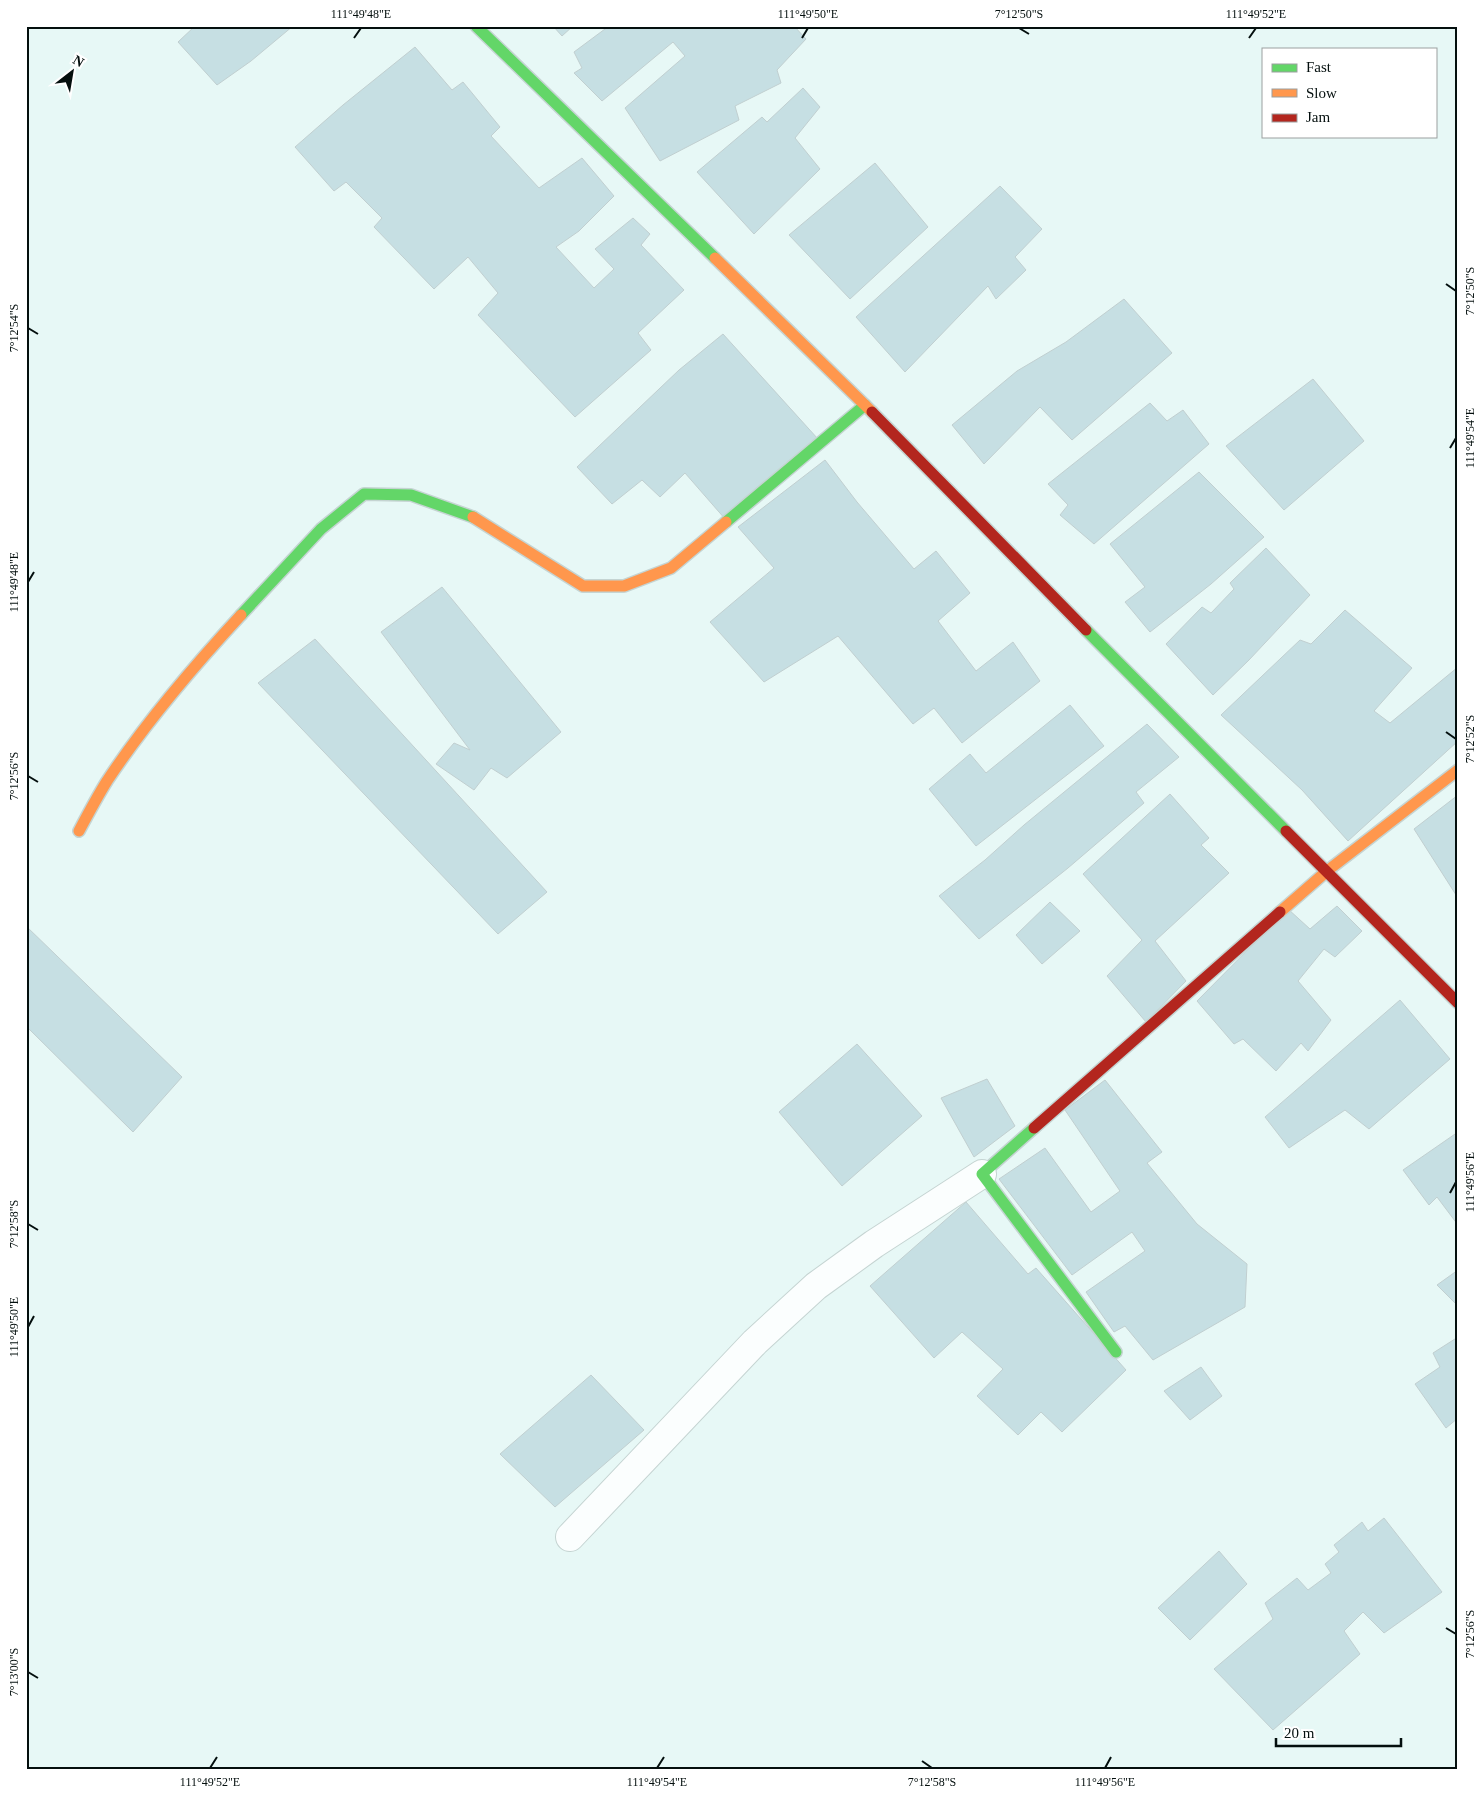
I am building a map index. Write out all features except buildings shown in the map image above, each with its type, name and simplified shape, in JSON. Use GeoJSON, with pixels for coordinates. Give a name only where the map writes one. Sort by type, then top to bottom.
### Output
{"type":"FeatureCollection","features":[{"type":"Feature","properties":{"kind":"street"},"geometry":{"type":"LineString","coordinates":[[476,26],[865,405],[1458,1003]]}},
{"type":"Feature","properties":{"kind":"street"},"geometry":{"type":"LineString","coordinates":[[79,831],[106,782],[147,725],[206,653],[321,529],[364,494],[411,495],[470,515],[583,586],[624,586],[671,568],[865,405]]}},
{"type":"Feature","properties":{"kind":"street"},"geometry":{"type":"LineString","coordinates":[[570,1538],[755,1342],[816,1286],[874,1244],[982,1174],[1327,871],[1458,770]]}},
{"type":"Feature","properties":{"kind":"street"},"geometry":{"type":"LineString","coordinates":[[982,1174],[1116,1352]]}},
{"type":"Feature","properties":{"kind":"traffic: fast"},"geometry":{"type":"LineString","coordinates":[[476,26],[715,258]]}},
{"type":"Feature","properties":{"kind":"traffic: fast"},"geometry":{"type":"LineString","coordinates":[[726,522],[865,405]]}},
{"type":"Feature","properties":{"kind":"traffic: fast"},"geometry":{"type":"LineString","coordinates":[[241,615],[321,529],[364,494],[411,495],[473,517]]}},
{"type":"Feature","properties":{"kind":"traffic: fast"},"geometry":{"type":"LineString","coordinates":[[1086,630],[1286,831]]}},
{"type":"Feature","properties":{"kind":"traffic: fast"},"geometry":{"type":"LineString","coordinates":[[1034,1128],[982,1174],[1116,1352]]}},
{"type":"Feature","properties":{"kind":"traffic: slow"},"geometry":{"type":"LineString","coordinates":[[715,258],[872,412]]}},
{"type":"Feature","properties":{"kind":"traffic: slow"},"geometry":{"type":"LineString","coordinates":[[473,517],[583,586],[624,586],[671,568],[726,522]]}},
{"type":"Feature","properties":{"kind":"traffic: slow"},"geometry":{"type":"LineString","coordinates":[[79,831],[107,781],[138,737],[188,675],[241,615]]}},
{"type":"Feature","properties":{"kind":"traffic: slow"},"geometry":{"type":"LineString","coordinates":[[1280,912],[1327,871],[1458,770]]}},
{"type":"Feature","properties":{"kind":"traffic: jam"},"geometry":{"type":"LineString","coordinates":[[872,412],[1086,630]]}},
{"type":"Feature","properties":{"kind":"traffic: jam"},"geometry":{"type":"LineString","coordinates":[[1286,831],[1458,1003]]}},
{"type":"Feature","properties":{"kind":"traffic: jam"},"geometry":{"type":"LineString","coordinates":[[1034,1128],[1280,912]]}}]}
